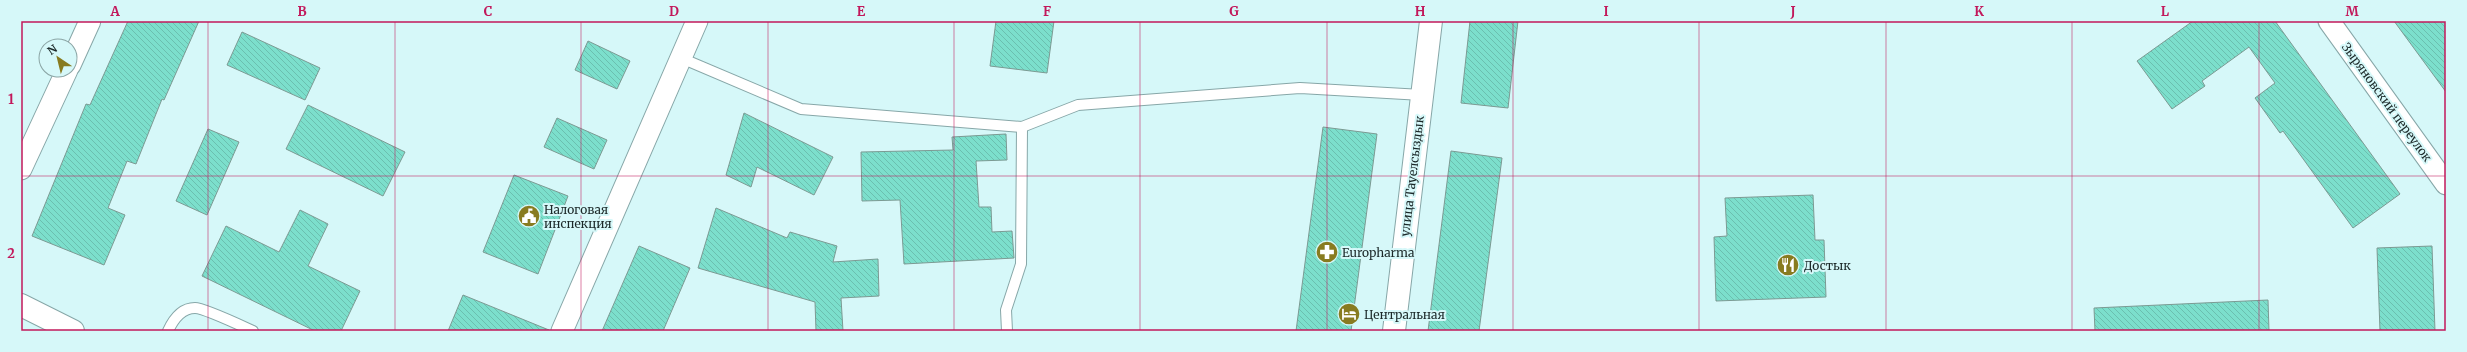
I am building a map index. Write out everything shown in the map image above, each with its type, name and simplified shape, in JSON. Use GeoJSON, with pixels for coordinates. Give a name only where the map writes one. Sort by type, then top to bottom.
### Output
{"type":"FeatureCollection","features":[{"type":"Feature","properties":{"kind":"street"},"geometry":{"type":"LineString","coordinates":[[78,47],[90,21]]}},
{"type":"Feature","properties":{"kind":"street"},"geometry":{"type":"LineString","coordinates":[[562,331],[697,21]]}},
{"type":"Feature","properties":{"kind":"street","name":"улица Тауелсыздык"},"geometry":{"type":"LineString","coordinates":[[1394,331],[1431,21]]}},
{"type":"Feature","properties":{"kind":"street","name":"Зыряновский переулок"},"geometry":{"type":"LineString","coordinates":[[2329,21],[2446,184]]}},
{"type":"Feature","properties":{"kind":"street"},"geometry":{"type":"LineString","coordinates":[[21,169],[64,78]]}},
{"type":"Feature","properties":{"kind":"street"},"geometry":{"type":"LineString","coordinates":[[21,305],[73,331]]}},
{"type":"Feature","properties":{"kind":"lane"},"geometry":{"type":"LineString","coordinates":[[681,58],[801,109],[1022,127],[1078,105],[1101,103],[1300,88],[1422,95]]}},
{"type":"Feature","properties":{"kind":"lane"},"geometry":{"type":"LineString","coordinates":[[1007,331],[1006,310],[1021,264],[1022,127]]}},
{"type":"Feature","properties":{"kind":"lane"},"geometry":{"type":"LineString","coordinates":[[168,331],[172,321],[182,311],[195,308],[253,331]]}},
{"type":"Feature","properties":{"kind":"building"},"geometry":{"type":"Polygon","coordinates":[[[128,21],[199,21],[164,100],[162,99],[136,164],[127,161],[108,208],[125,215],[104,265],[32,236],[86,104],[90,105],[128,21]]]}},
{"type":"Feature","properties":{"kind":"building"},"geometry":{"type":"Polygon","coordinates":[[[996,21],[1054,21],[1047,73],[990,66],[996,21]]]}},
{"type":"Feature","properties":{"kind":"building"},"geometry":{"type":"Polygon","coordinates":[[[1470,21],[1518,21],[1508,108],[1461,103],[1470,21]]]}},
{"type":"Feature","properties":{"kind":"building"},"geometry":{"type":"Polygon","coordinates":[[[2193,21],[2275,21],[2400,194],[2353,228],[2283,131],[2280,133],[2255,98],[2275,83],[2249,47],[2202,81],[2205,86],[2172,109],[2137,61],[2193,21]]]}},
{"type":"Feature","properties":{"kind":"building"},"geometry":{"type":"Polygon","coordinates":[[[2394,21],[2446,21],[2446,92],[2394,21]]]}},
{"type":"Feature","properties":{"kind":"building"},"geometry":{"type":"Polygon","coordinates":[[[242,32],[320,68],[305,100],[227,65],[242,32]]]}},
{"type":"Feature","properties":{"kind":"building"},"geometry":{"type":"Polygon","coordinates":[[[588,41],[630,61],[617,89],[575,70],[588,41]]]}},
{"type":"Feature","properties":{"kind":"building"},"geometry":{"type":"Polygon","coordinates":[[[308,105],[405,152],[383,196],[286,149],[308,105]]]}},
{"type":"Feature","properties":{"kind":"building"},"geometry":{"type":"Polygon","coordinates":[[[744,113],[833,157],[814,195],[757,167],[751,187],[726,175],[744,113]]]}},
{"type":"Feature","properties":{"kind":"building"},"geometry":{"type":"Polygon","coordinates":[[[557,118],[607,140],[594,169],[544,147],[557,118]]]}},
{"type":"Feature","properties":{"kind":"building"},"geometry":{"type":"Polygon","coordinates":[[[1323,127],[1377,134],[1351,331],[1296,331],[1323,127]]]}},
{"type":"Feature","properties":{"kind":"building"},"geometry":{"type":"Polygon","coordinates":[[[208,129],[239,142],[207,215],[176,201],[208,129]]]}},
{"type":"Feature","properties":{"kind":"building"},"geometry":{"type":"Polygon","coordinates":[[[1006,134],[1007,160],[976,161],[979,207],[991,207],[992,232],[1012,231],[1014,258],[904,264],[900,200],[862,201],[861,152],[953,150],[952,137],[1006,134]]]}},
{"type":"Feature","properties":{"kind":"building"},"geometry":{"type":"Polygon","coordinates":[[[1451,151],[1502,158],[1479,331],[1428,331],[1451,151]]]}},
{"type":"Feature","properties":{"kind":"building","name":"Налоговая инспекция"},"geometry":{"type":"Polygon","coordinates":[[[514,175],[568,196],[538,274],[483,252],[514,175]]]}},
{"type":"Feature","properties":{"kind":"building"},"geometry":{"type":"Polygon","coordinates":[[[1813,195],[1815,240],[1824,240],[1826,297],[1716,301],[1714,237],[1727,236],[1725,198],[1813,195]]]}},
{"type":"Feature","properties":{"kind":"building"},"geometry":{"type":"Polygon","coordinates":[[[716,208],[787,238],[790,232],[837,246],[833,262],[878,259],[879,296],[841,298],[843,331],[816,331],[815,302],[698,268],[716,208]]]}},
{"type":"Feature","properties":{"kind":"building"},"geometry":{"type":"Polygon","coordinates":[[[300,210],[328,224],[308,266],[360,291],[341,331],[315,331],[202,276],[226,226],[279,252],[300,210]]]}},
{"type":"Feature","properties":{"kind":"building"},"geometry":{"type":"Polygon","coordinates":[[[639,246],[690,268],[663,331],[602,331],[639,246]]]}},
{"type":"Feature","properties":{"kind":"building"},"geometry":{"type":"Polygon","coordinates":[[[2432,246],[2435,331],[2380,331],[2377,248],[2432,246]]]}},
{"type":"Feature","properties":{"kind":"building"},"geometry":{"type":"Polygon","coordinates":[[[463,295],[549,330],[549,331],[448,331],[463,295]]]}},
{"type":"Feature","properties":{"kind":"building"},"geometry":{"type":"Polygon","coordinates":[[[2268,300],[2269,331],[2095,331],[2094,308],[2268,300]]]}},
{"type":"Feature","properties":{"kind":"place","name":"Налоговая инспекция"},"geometry":{"type":"Point","coordinates":[529,216]}},
{"type":"Feature","properties":{"kind":"place","name":"Europharma"},"geometry":{"type":"Point","coordinates":[1327,252]}},
{"type":"Feature","properties":{"kind":"place","name":"Достык"},"geometry":{"type":"Point","coordinates":[1788,265]}},
{"type":"Feature","properties":{"kind":"place","name":"Центральная"},"geometry":{"type":"Point","coordinates":[1349,314]}}]}
